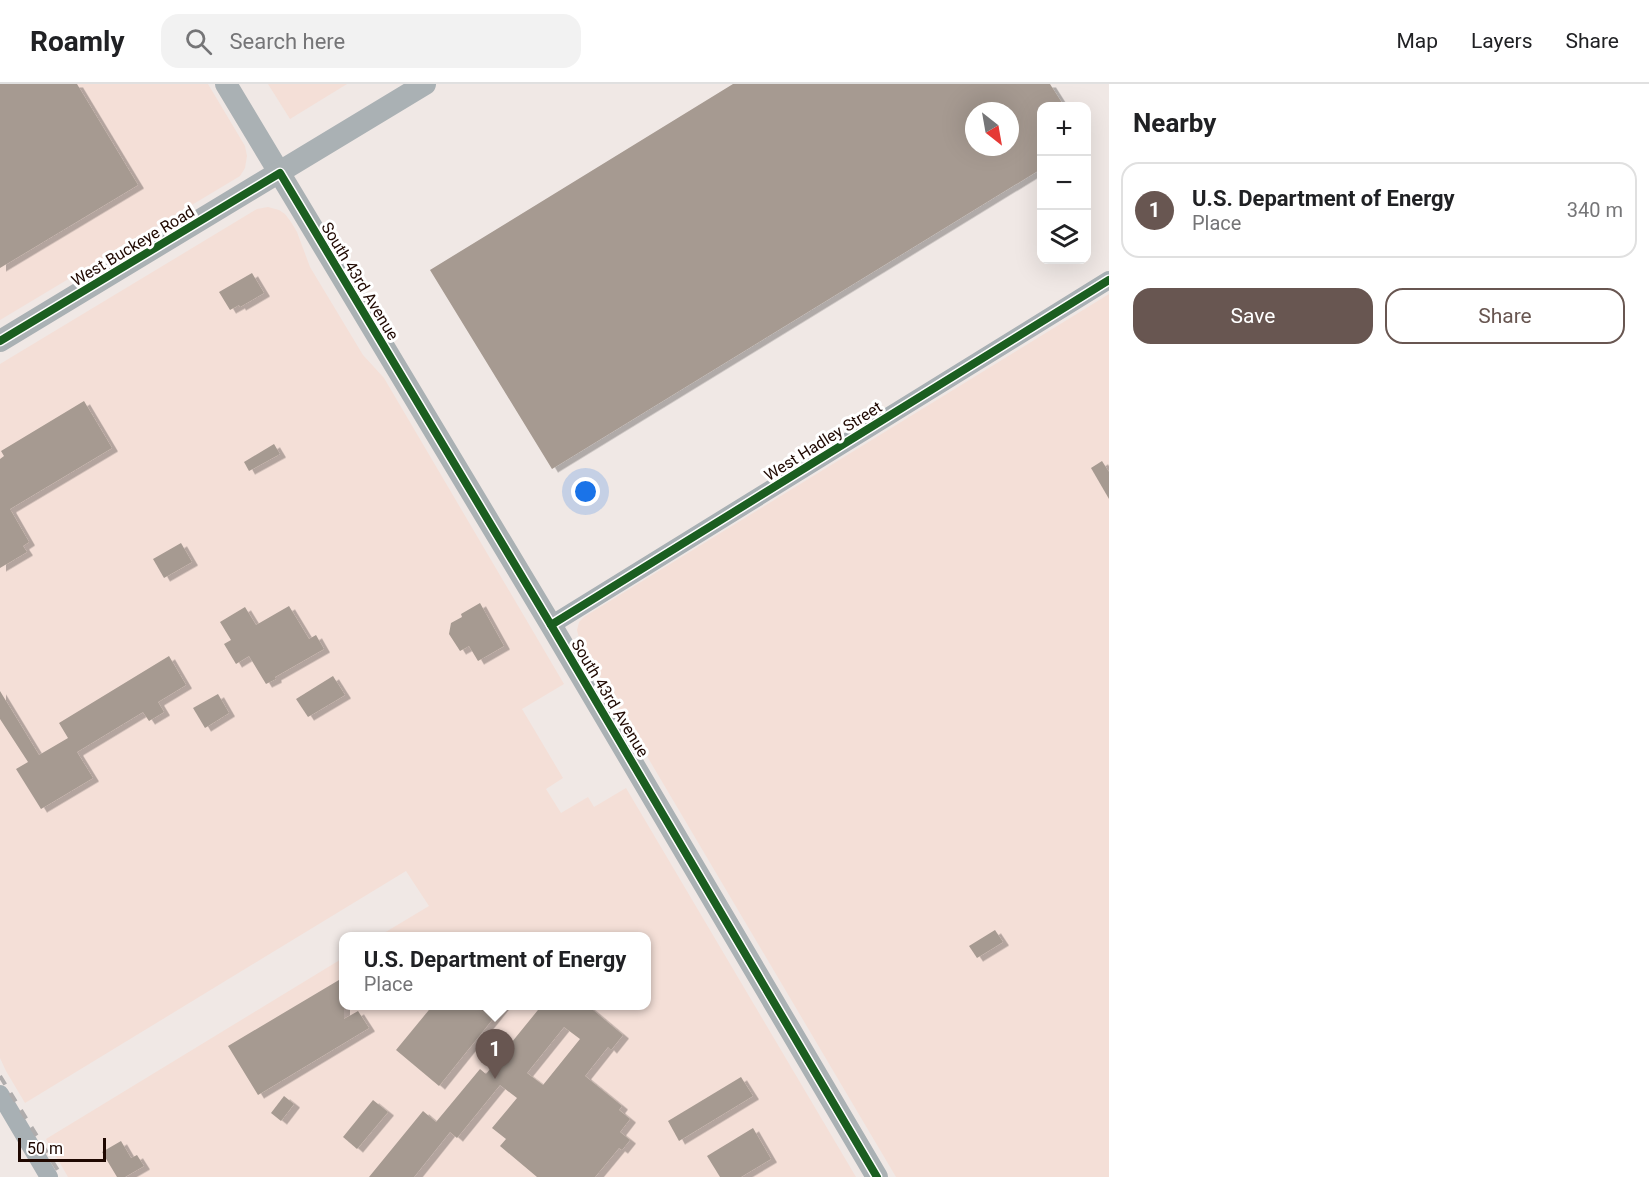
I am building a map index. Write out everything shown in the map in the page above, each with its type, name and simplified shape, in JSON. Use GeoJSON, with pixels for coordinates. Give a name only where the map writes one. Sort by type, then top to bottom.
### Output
{"type":"FeatureCollection","features":[{"type":"Feature","properties":{"kind":"main road","name":"South 43rd Avenue"},"geometry":{"type":"LineString","coordinates":[[226,84],[552,625],[876,1177]]}},
{"type":"Feature","properties":{"kind":"main road","name":"West Buckeye Road"},"geometry":{"type":"LineString","coordinates":[[0,341],[425,84]]}},
{"type":"Feature","properties":{"kind":"street","name":"West Hadley Street"},"geometry":{"type":"LineString","coordinates":[[552,625],[1109,280]]}},
{"type":"Feature","properties":{"kind":"street"},"geometry":{"type":"LineString","coordinates":[[0,1094],[49,1177]]}},
{"type":"Feature","properties":{"kind":"shaded area"},"geometry":{"type":"Polygon","coordinates":[[[0,84],[208,84],[245,146],[247,156],[245,168],[240,176],[0,320],[0,84]]]}},
{"type":"Feature","properties":{"kind":"shaded area"},"geometry":{"type":"Polygon","coordinates":[[[268,84],[347,84],[290,119],[268,84]]]}},
{"type":"Feature","properties":{"kind":"shaded area"},"geometry":{"type":"Polygon","coordinates":[[[268,207],[279,210],[291,222],[310,267],[363,355],[384,378],[564,684],[522,709],[563,778],[546,789],[561,813],[588,797],[594,807],[626,788],[856,1177],[68,1177],[46,1139],[339,960],[339,1010],[651,1010],[651,932],[386,932],[429,906],[406,871],[25,1103],[6,1071],[0,1058],[0,364],[257,209],[268,207]]]}},
{"type":"Feature","properties":{"kind":"shaded area"},"geometry":{"type":"Polygon","coordinates":[[[1109,294],[1109,1177],[896,1177],[580,643],[577,630],[579,622],[584,617],[1109,294]]]}},
{"type":"Feature","properties":{"kind":"building"},"geometry":{"type":"Polygon","coordinates":[[[0,84],[77,84],[138,185],[0,268],[0,84]]]}},
{"type":"Feature","properties":{"kind":"building"},"geometry":{"type":"Polygon","coordinates":[[[733,84],[1050,84],[1061,102],[1037,102],[1037,171],[552,469],[430,270],[733,84]]]}},
{"type":"Feature","properties":{"kind":"building"},"geometry":{"type":"Polygon","coordinates":[[[252,273],[264,293],[230,310],[219,292],[252,273]]]}},
{"type":"Feature","properties":{"kind":"building"},"geometry":{"type":"Polygon","coordinates":[[[84,401],[112,448],[10,509],[29,542],[23,546],[27,552],[0,568],[0,459],[4,456],[1,451],[84,401]]]}},
{"type":"Feature","properties":{"kind":"building"},"geometry":{"type":"Polygon","coordinates":[[[274,444],[280,454],[249,471],[244,462],[274,444]]]}},
{"type":"Feature","properties":{"kind":"building"},"geometry":{"type":"Polygon","coordinates":[[[1102,461],[1109,472],[1109,499],[1091,468],[1102,461]]]}},
{"type":"Feature","properties":{"kind":"building"},"geometry":{"type":"Polygon","coordinates":[[[181,543],[192,562],[164,578],[153,559],[181,543]]]}},
{"type":"Feature","properties":{"kind":"building"},"geometry":{"type":"Polygon","coordinates":[[[480,603],[504,646],[478,661],[469,646],[460,651],[449,634],[451,623],[480,603]]]}},
{"type":"Feature","properties":{"kind":"building"},"geometry":{"type":"Polygon","coordinates":[[[289,606],[309,639],[316,635],[324,649],[266,684],[249,656],[236,664],[224,644],[231,640],[220,622],[245,607],[256,625],[289,606]]]}},
{"type":"Feature","properties":{"kind":"building"},"geometry":{"type":"Polygon","coordinates":[[[169,656],[186,685],[158,702],[164,712],[149,721],[143,712],[77,752],[93,778],[41,809],[16,769],[28,762],[0,719],[0,691],[39,755],[68,738],[59,723],[169,656]]]}},
{"type":"Feature","properties":{"kind":"building"},"geometry":{"type":"Polygon","coordinates":[[[333,676],[345,695],[308,717],[296,699],[333,676]]]}},
{"type":"Feature","properties":{"kind":"building"},"geometry":{"type":"Polygon","coordinates":[[[218,694],[229,713],[205,728],[193,708],[218,694]]]}},
{"type":"Feature","properties":{"kind":"building"},"geometry":{"type":"Polygon","coordinates":[[[995,930],[1003,942],[977,958],[969,946],[995,930]]]}},
{"type":"Feature","properties":{"kind":"building"},"geometry":{"type":"Polygon","coordinates":[[[339,980],[339,1010],[344,1010],[344,1019],[358,1011],[369,1028],[258,1095],[228,1046],[339,980]]]}},
{"type":"Feature","properties":{"kind":"building"},"geometry":{"type":"Polygon","coordinates":[[[429,1010],[500,1010],[439,1086],[396,1050],[429,1010]]]}},
{"type":"Feature","properties":{"kind":"building"},"geometry":{"type":"Polygon","coordinates":[[[538,1010],[593,1010],[623,1035],[611,1050],[608,1047],[585,1076],[622,1106],[619,1110],[630,1119],[620,1132],[630,1140],[622,1150],[619,1148],[595,1177],[537,1177],[500,1146],[506,1139],[492,1128],[517,1098],[500,1085],[457,1138],[450,1132],[414,1177],[369,1177],[423,1111],[436,1122],[480,1069],[486,1074],[538,1010]],[[564,1027],[527,1073],[543,1085],[580,1039],[564,1027]]]}},
{"type":"Feature","properties":{"kind":"building"},"geometry":{"type":"Polygon","coordinates":[[[741,1077],[753,1096],[679,1141],[668,1121],[741,1077]]]}},
{"type":"Feature","properties":{"kind":"building"},"geometry":{"type":"Polygon","coordinates":[[[284,1096],[294,1104],[281,1121],[271,1113],[284,1096]]]}},
{"type":"Feature","properties":{"kind":"building"},"geometry":{"type":"Polygon","coordinates":[[[373,1100],[388,1112],[357,1149],[343,1137],[373,1100]]]}},
{"type":"Feature","properties":{"kind":"building"},"geometry":{"type":"Polygon","coordinates":[[[753,1128],[771,1159],[741,1177],[720,1177],[707,1156],[753,1128]]]}},
{"type":"Feature","properties":{"kind":"building"},"geometry":{"type":"Polygon","coordinates":[[[121,1141],[131,1158],[137,1155],[144,1166],[125,1177],[117,1177],[102,1152],[121,1141]]]}},
{"type":"Feature","properties":{"kind":"railway"},"geometry":{"type":"LineString","coordinates":[[0,1076],[62,1177]]}},
{"type":"Feature","properties":{"kind":"cycle path"},"geometry":{"type":"LineString","coordinates":[[0,341],[280,173],[551,625],[877,1177]]}},
{"type":"Feature","properties":{"kind":"cycle path"},"geometry":{"type":"LineString","coordinates":[[551,625],[1109,280]]}},
{"type":"Feature","properties":{"kind":"place","name":"U.S. Department of Energy"},"geometry":{"type":"Point","coordinates":[495,1079]}}]}
